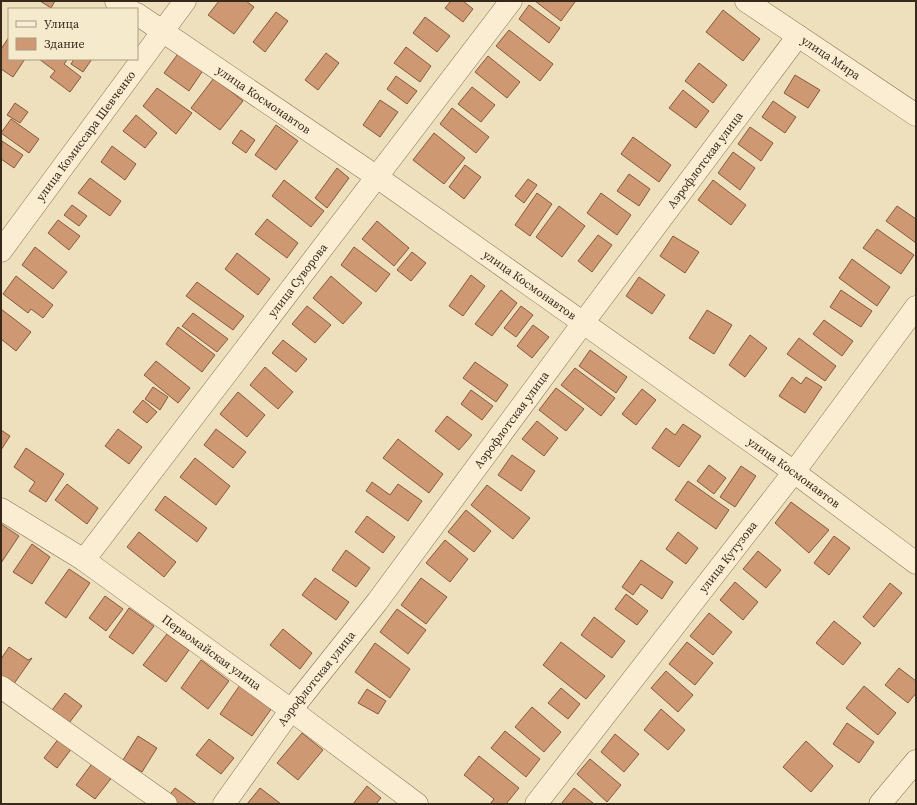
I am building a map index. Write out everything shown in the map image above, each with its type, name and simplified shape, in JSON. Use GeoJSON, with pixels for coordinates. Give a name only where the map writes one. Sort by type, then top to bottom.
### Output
{"type":"FeatureCollection","features":[{"type":"Feature","properties":{"kind":"street"},"geometry":{"type":"LineString","coordinates":[[116,1],[127,8]]}},
{"type":"Feature","properties":{"kind":"street","name":"улица Комиссара Шевченко"},"geometry":{"type":"LineString","coordinates":[[1,251],[185,1]]}},
{"type":"Feature","properties":{"kind":"street","name":"улица Суворова"},"geometry":{"type":"LineString","coordinates":[[84,560],[511,1]]}},
{"type":"Feature","properties":{"kind":"street","name":"улица Мира"},"geometry":{"type":"LineString","coordinates":[[746,1],[916,115]]}},
{"type":"Feature","properties":{"kind":"street","name":"улица Космонавтов"},"geometry":{"type":"LineString","coordinates":[[138,15],[377,177],[794,472],[916,563]]}},
{"type":"Feature","properties":{"kind":"street","name":"Аэрофлотская улица"},"geometry":{"type":"LineString","coordinates":[[224,804],[291,710],[377,602],[583,323],[798,36]]}},
{"type":"Feature","properties":{"kind":"street","name":"улица Кутузова"},"geometry":{"type":"LineString","coordinates":[[536,804],[794,472],[916,307]]}},
{"type":"Feature","properties":{"kind":"street","name":"Первомайская улица"},"geometry":{"type":"LineString","coordinates":[[1,509],[84,560],[291,710],[417,804]]}},
{"type":"Feature","properties":{"kind":"street"},"geometry":{"type":"LineString","coordinates":[[1,687],[166,804]]}},
{"type":"Feature","properties":{"kind":"street"},"geometry":{"type":"LineString","coordinates":[[880,804],[916,761]]}},
{"type":"Feature","properties":{"kind":"building"},"geometry":{"type":"Polygon","coordinates":[[[40,1],[55,1],[51,8],[40,1]]]}},
{"type":"Feature","properties":{"kind":"building"},"geometry":{"type":"Polygon","coordinates":[[[219,1],[246,1],[254,7],[234,34],[208,15],[219,1]]]}},
{"type":"Feature","properties":{"kind":"building"},"geometry":{"type":"Polygon","coordinates":[[[451,1],[463,1],[473,9],[463,22],[445,8],[451,1]]]}},
{"type":"Feature","properties":{"kind":"building"},"geometry":{"type":"Polygon","coordinates":[[[535,1],[574,1],[575,2],[561,21],[535,1]]]}},
{"type":"Feature","properties":{"kind":"building"},"geometry":{"type":"Polygon","coordinates":[[[529,5],[560,28],[549,43],[519,19],[529,5]]]}},
{"type":"Feature","properties":{"kind":"building"},"geometry":{"type":"Polygon","coordinates":[[[723,10],[760,39],[743,61],[706,32],[723,10]]]}},
{"type":"Feature","properties":{"kind":"building"},"geometry":{"type":"Polygon","coordinates":[[[276,12],[288,21],[265,52],[253,42],[276,12]]]}},
{"type":"Feature","properties":{"kind":"building"},"geometry":{"type":"Polygon","coordinates":[[[425,17],[450,36],[437,52],[413,33],[425,17]]]}},
{"type":"Feature","properties":{"kind":"building"},"geometry":{"type":"Polygon","coordinates":[[[509,30],[553,64],[540,81],[496,46],[509,30]]]}},
{"type":"Feature","properties":{"kind":"building"},"geometry":{"type":"Polygon","coordinates":[[[8,38],[8,60],[24,60],[13,77],[1,69],[1,49],[8,38]]]}},
{"type":"Feature","properties":{"kind":"building"},"geometry":{"type":"Polygon","coordinates":[[[406,47],[431,66],[420,82],[394,63],[406,47]]]}},
{"type":"Feature","properties":{"kind":"building"},"geometry":{"type":"Polygon","coordinates":[[[180,51],[204,69],[189,91],[164,73],[180,51]]]}},
{"type":"Feature","properties":{"kind":"building"},"geometry":{"type":"Polygon","coordinates":[[[326,53],[339,63],[318,90],[305,80],[326,53]]]}},
{"type":"Feature","properties":{"kind":"building"},"geometry":{"type":"Polygon","coordinates":[[[488,56],[520,82],[507,98],[475,72],[488,56]]]}},
{"type":"Feature","properties":{"kind":"building"},"geometry":{"type":"Polygon","coordinates":[[[40,60],[67,60],[64,64],[81,77],[70,92],[50,77],[55,71],[40,60]]]}},
{"type":"Feature","properties":{"kind":"building"},"geometry":{"type":"Polygon","coordinates":[[[73,60],[91,60],[83,72],[71,64],[73,60]]]}},
{"type":"Feature","properties":{"kind":"building"},"geometry":{"type":"Polygon","coordinates":[[[699,63],[727,85],[713,103],[685,81],[699,63]]]}},
{"type":"Feature","properties":{"kind":"building"},"geometry":{"type":"Polygon","coordinates":[[[795,75],[820,90],[808,108],[784,93],[795,75]]]}},
{"type":"Feature","properties":{"kind":"building"},"geometry":{"type":"Polygon","coordinates":[[[396,76],[417,91],[407,104],[387,89],[396,76]]]}},
{"type":"Feature","properties":{"kind":"building"},"geometry":{"type":"Polygon","coordinates":[[[214,78],[243,101],[220,130],[191,108],[214,78]]]}},
{"type":"Feature","properties":{"kind":"building"},"geometry":{"type":"Polygon","coordinates":[[[472,87],[495,105],[481,122],[458,104],[472,87]]]}},
{"type":"Feature","properties":{"kind":"building"},"geometry":{"type":"Polygon","coordinates":[[[157,88],[192,113],[176,134],[143,106],[157,88]]]}},
{"type":"Feature","properties":{"kind":"building"},"geometry":{"type":"Polygon","coordinates":[[[683,90],[709,111],[696,128],[669,108],[683,90]]]}},
{"type":"Feature","properties":{"kind":"building"},"geometry":{"type":"Polygon","coordinates":[[[380,100],[398,112],[380,137],[363,125],[380,100]]]}},
{"type":"Feature","properties":{"kind":"building"},"geometry":{"type":"Polygon","coordinates":[[[773,101],[796,117],[785,133],[762,117],[773,101]]]}},
{"type":"Feature","properties":{"kind":"building"},"geometry":{"type":"Polygon","coordinates":[[[15,103],[28,112],[20,123],[7,115],[15,103]]]}},
{"type":"Feature","properties":{"kind":"building"},"geometry":{"type":"Polygon","coordinates":[[[452,108],[489,137],[476,153],[440,124],[452,108]]]}},
{"type":"Feature","properties":{"kind":"building"},"geometry":{"type":"Polygon","coordinates":[[[136,115],[157,133],[145,148],[123,131],[136,115]]]}},
{"type":"Feature","properties":{"kind":"building"},"geometry":{"type":"Polygon","coordinates":[[[11,119],[39,139],[29,153],[1,133],[11,119]]]}},
{"type":"Feature","properties":{"kind":"building"},"geometry":{"type":"Polygon","coordinates":[[[276,125],[298,141],[276,170],[255,155],[276,125]]]}},
{"type":"Feature","properties":{"kind":"building"},"geometry":{"type":"Polygon","coordinates":[[[750,127],[773,143],[761,161],[738,144],[750,127]]]}},
{"type":"Feature","properties":{"kind":"building"},"geometry":{"type":"Polygon","coordinates":[[[241,130],[255,140],[246,153],[232,143],[241,130]]]}},
{"type":"Feature","properties":{"kind":"building"},"geometry":{"type":"Polygon","coordinates":[[[434,133],[465,158],[444,184],[413,160],[434,133]]]}},
{"type":"Feature","properties":{"kind":"building"},"geometry":{"type":"Polygon","coordinates":[[[633,137],[671,165],[659,182],[621,154],[633,137]]]}},
{"type":"Feature","properties":{"kind":"building"},"geometry":{"type":"Polygon","coordinates":[[[2,141],[23,155],[14,168],[1,159],[2,141]]]}},
{"type":"Feature","properties":{"kind":"building"},"geometry":{"type":"Polygon","coordinates":[[[112,146],[136,164],[125,180],[101,162],[112,146]]]}},
{"type":"Feature","properties":{"kind":"building"},"geometry":{"type":"Polygon","coordinates":[[[733,152],[755,168],[740,190],[718,173],[733,152]]]}},
{"type":"Feature","properties":{"kind":"building"},"geometry":{"type":"Polygon","coordinates":[[[465,165],[481,177],[464,199],[449,187],[465,165]]]}},
{"type":"Feature","properties":{"kind":"building"},"geometry":{"type":"Polygon","coordinates":[[[337,168],[349,178],[327,208],[315,198],[337,168]]]}},
{"type":"Feature","properties":{"kind":"building"},"geometry":{"type":"Polygon","coordinates":[[[629,174],[650,189],[639,206],[617,191],[629,174]]]}},
{"type":"Feature","properties":{"kind":"building"},"geometry":{"type":"Polygon","coordinates":[[[90,178],[121,201],[110,216],[78,193],[90,178]]]}},
{"type":"Feature","properties":{"kind":"building"},"geometry":{"type":"Polygon","coordinates":[[[528,179],[537,185],[524,203],[515,196],[528,179]]]}},
{"type":"Feature","properties":{"kind":"building"},"geometry":{"type":"Polygon","coordinates":[[[284,180],[324,211],[311,227],[272,196],[284,180]]]}},
{"type":"Feature","properties":{"kind":"building"},"geometry":{"type":"Polygon","coordinates":[[[713,180],[746,205],[731,225],[698,200],[713,180]]]}},
{"type":"Feature","properties":{"kind":"building"},"geometry":{"type":"Polygon","coordinates":[[[537,193],[552,204],[530,236],[515,225],[537,193]]]}},
{"type":"Feature","properties":{"kind":"building"},"geometry":{"type":"Polygon","coordinates":[[[601,193],[631,215],[617,235],[587,213],[601,193]]]}},
{"type":"Feature","properties":{"kind":"building"},"geometry":{"type":"Polygon","coordinates":[[[72,205],[87,216],[79,226],[64,215],[72,205]]]}},
{"type":"Feature","properties":{"kind":"building"},"geometry":{"type":"Polygon","coordinates":[[[559,206],[585,226],[562,257],[536,237],[559,206]]]}},
{"type":"Feature","properties":{"kind":"building"},"geometry":{"type":"Polygon","coordinates":[[[897,206],[916,219],[916,243],[886,221],[897,206]]]}},
{"type":"Feature","properties":{"kind":"building"},"geometry":{"type":"Polygon","coordinates":[[[267,219],[298,243],[287,258],[255,234],[267,219]]]}},
{"type":"Feature","properties":{"kind":"building"},"geometry":{"type":"Polygon","coordinates":[[[58,220],[80,236],[69,250],[48,233],[58,220]]]}},
{"type":"Feature","properties":{"kind":"building"},"geometry":{"type":"Polygon","coordinates":[[[377,221],[409,248],[394,266],[362,239],[377,221]]]}},
{"type":"Feature","properties":{"kind":"building"},"geometry":{"type":"Polygon","coordinates":[[[877,229],[914,255],[901,274],[863,248],[877,229]]]}},
{"type":"Feature","properties":{"kind":"building"},"geometry":{"type":"Polygon","coordinates":[[[598,235],[612,245],[592,272],[578,261],[598,235]]]}},
{"type":"Feature","properties":{"kind":"building"},"geometry":{"type":"Polygon","coordinates":[[[673,236],[699,252],[685,273],[660,256],[673,236]]]}},
{"type":"Feature","properties":{"kind":"building"},"geometry":{"type":"Polygon","coordinates":[[[35,247],[67,272],[53,289],[22,265],[35,247]]]}},
{"type":"Feature","properties":{"kind":"building"},"geometry":{"type":"Polygon","coordinates":[[[354,247],[390,274],[376,292],[341,265],[354,247]]]}},
{"type":"Feature","properties":{"kind":"building"},"geometry":{"type":"Polygon","coordinates":[[[412,252],[426,263],[411,281],[397,270],[412,252]]]}},
{"type":"Feature","properties":{"kind":"building"},"geometry":{"type":"Polygon","coordinates":[[[237,253],[270,279],[258,295],[225,269],[237,253]]]}},
{"type":"Feature","properties":{"kind":"building"},"geometry":{"type":"Polygon","coordinates":[[[852,259],[890,287],[877,306],[839,278],[852,259]]]}},
{"type":"Feature","properties":{"kind":"building"},"geometry":{"type":"Polygon","coordinates":[[[471,275],[485,286],[463,316],[449,306],[471,275]]]}},
{"type":"Feature","properties":{"kind":"building"},"geometry":{"type":"Polygon","coordinates":[[[16,276],[53,305],[43,318],[31,309],[28,313],[3,294],[16,276]]]}},
{"type":"Feature","properties":{"kind":"building"},"geometry":{"type":"Polygon","coordinates":[[[331,276],[362,303],[343,324],[313,298],[331,276]]]}},
{"type":"Feature","properties":{"kind":"building"},"geometry":{"type":"Polygon","coordinates":[[[639,277],[665,295],[652,314],[626,296],[639,277]]]}},
{"type":"Feature","properties":{"kind":"building"},"geometry":{"type":"Polygon","coordinates":[[[197,282],[244,316],[233,330],[186,296],[197,282]]]}},
{"type":"Feature","properties":{"kind":"building"},"geometry":{"type":"Polygon","coordinates":[[[501,290],[517,303],[492,336],[475,324],[501,290]]]}},
{"type":"Feature","properties":{"kind":"building"},"geometry":{"type":"Polygon","coordinates":[[[841,290],[872,311],[861,327],[830,307],[841,290]]]}},
{"type":"Feature","properties":{"kind":"building"},"geometry":{"type":"Polygon","coordinates":[[[307,306],[331,325],[315,343],[292,324],[307,306]]]}},
{"type":"Feature","properties":{"kind":"building"},"geometry":{"type":"Polygon","coordinates":[[[521,306],[533,315],[516,337],[504,328],[521,306]]]}},
{"type":"Feature","properties":{"kind":"building"},"geometry":{"type":"Polygon","coordinates":[[[1,309],[31,332],[16,351],[1,339],[1,309]]]}},
{"type":"Feature","properties":{"kind":"building"},"geometry":{"type":"Polygon","coordinates":[[[707,310],[732,325],[714,354],[689,338],[707,310]]]}},
{"type":"Feature","properties":{"kind":"building"},"geometry":{"type":"Polygon","coordinates":[[[193,313],[228,339],[217,352],[182,326],[193,313]]]}},
{"type":"Feature","properties":{"kind":"building"},"geometry":{"type":"Polygon","coordinates":[[[824,320],[853,341],[842,356],[813,334],[824,320]]]}},
{"type":"Feature","properties":{"kind":"building"},"geometry":{"type":"Polygon","coordinates":[[[533,325],[549,337],[532,358],[517,346],[533,325]]]}},
{"type":"Feature","properties":{"kind":"building"},"geometry":{"type":"Polygon","coordinates":[[[178,327],[215,355],[202,372],[166,344],[178,327]]]}},
{"type":"Feature","properties":{"kind":"building"},"geometry":{"type":"Polygon","coordinates":[[[750,335],[767,348],[745,377],[729,365],[750,335]]]}},
{"type":"Feature","properties":{"kind":"building"},"geometry":{"type":"Polygon","coordinates":[[[799,338],[836,366],[825,381],[787,354],[799,338]]]}},
{"type":"Feature","properties":{"kind":"building"},"geometry":{"type":"Polygon","coordinates":[[[283,340],[307,359],[296,372],[272,353],[283,340]]]}},
{"type":"Feature","properties":{"kind":"building"},"geometry":{"type":"Polygon","coordinates":[[[590,350],[627,377],[616,393],[579,366],[590,350]]]}},
{"type":"Feature","properties":{"kind":"building"},"geometry":{"type":"Polygon","coordinates":[[[156,361],[190,388],[178,403],[144,375],[156,361]]]}},
{"type":"Feature","properties":{"kind":"building"},"geometry":{"type":"Polygon","coordinates":[[[475,362],[508,385],[496,402],[463,378],[475,362]]]}},
{"type":"Feature","properties":{"kind":"building"},"geometry":{"type":"Polygon","coordinates":[[[265,367],[293,392],[278,409],[250,385],[265,367]]]}},
{"type":"Feature","properties":{"kind":"building"},"geometry":{"type":"Polygon","coordinates":[[[575,368],[615,398],[601,416],[561,385],[575,368]]]}},
{"type":"Feature","properties":{"kind":"building"},"geometry":{"type":"Polygon","coordinates":[[[792,377],[801,384],[806,377],[822,387],[805,413],[779,396],[792,377]]]}},
{"type":"Feature","properties":{"kind":"building"},"geometry":{"type":"Polygon","coordinates":[[[153,387],[168,397],[160,410],[145,399],[153,387]]]}},
{"type":"Feature","properties":{"kind":"building"},"geometry":{"type":"Polygon","coordinates":[[[556,388],[584,409],[566,431],[539,410],[556,388]]]}},
{"type":"Feature","properties":{"kind":"building"},"geometry":{"type":"Polygon","coordinates":[[[642,389],[656,400],[636,425],[622,414],[642,389]]]}},
{"type":"Feature","properties":{"kind":"building"},"geometry":{"type":"Polygon","coordinates":[[[471,390],[493,406],[482,420],[461,404],[471,390]]]}},
{"type":"Feature","properties":{"kind":"building"},"geometry":{"type":"Polygon","coordinates":[[[238,392],[265,415],[247,437],[220,414],[238,392]]]}},
{"type":"Feature","properties":{"kind":"building"},"geometry":{"type":"Polygon","coordinates":[[[143,400],[157,412],[147,423],[133,412],[143,400]]]}},
{"type":"Feature","properties":{"kind":"building"},"geometry":{"type":"Polygon","coordinates":[[[447,416],[472,435],[459,450],[435,431],[447,416]]]}},
{"type":"Feature","properties":{"kind":"building"},"geometry":{"type":"Polygon","coordinates":[[[537,421],[558,438],[544,456],[522,439],[537,421]]]}},
{"type":"Feature","properties":{"kind":"building"},"geometry":{"type":"Polygon","coordinates":[[[683,424],[701,436],[679,467],[652,448],[666,428],[675,435],[683,424]]]}},
{"type":"Feature","properties":{"kind":"building"},"geometry":{"type":"Polygon","coordinates":[[[118,429],[142,447],[129,464],[105,446],[118,429]]]}},
{"type":"Feature","properties":{"kind":"building"},"geometry":{"type":"Polygon","coordinates":[[[216,429],[246,452],[233,468],[204,445],[216,429]]]}},
{"type":"Feature","properties":{"kind":"building"},"geometry":{"type":"Polygon","coordinates":[[[1,430],[10,436],[1,450],[1,430]]]}},
{"type":"Feature","properties":{"kind":"building"},"geometry":{"type":"Polygon","coordinates":[[[398,439],[443,474],[429,493],[383,458],[398,439]]]}},
{"type":"Feature","properties":{"kind":"building"},"geometry":{"type":"Polygon","coordinates":[[[26,448],[64,474],[46,502],[29,491],[35,482],[14,467],[26,448]]]}},
{"type":"Feature","properties":{"kind":"building"},"geometry":{"type":"Polygon","coordinates":[[[512,455],[535,471],[521,491],[498,475],[512,455]]]}},
{"type":"Feature","properties":{"kind":"building"},"geometry":{"type":"Polygon","coordinates":[[[195,458],[230,486],[216,505],[180,477],[195,458]]]}},
{"type":"Feature","properties":{"kind":"building"},"geometry":{"type":"Polygon","coordinates":[[[709,465],[726,478],[714,494],[697,481],[709,465]]]}},
{"type":"Feature","properties":{"kind":"building"},"geometry":{"type":"Polygon","coordinates":[[[741,466],[756,476],[735,507],[720,497],[741,466]]]}},
{"type":"Feature","properties":{"kind":"building"},"geometry":{"type":"Polygon","coordinates":[[[688,481],[729,510],[716,529],[675,500],[688,481]]]}},
{"type":"Feature","properties":{"kind":"building"},"geometry":{"type":"Polygon","coordinates":[[[372,482],[390,495],[398,484],[422,501],[408,521],[366,491],[372,482]]]}},
{"type":"Feature","properties":{"kind":"building"},"geometry":{"type":"Polygon","coordinates":[[[67,484],[98,508],[87,524],[55,500],[67,484]]]}},
{"type":"Feature","properties":{"kind":"building"},"geometry":{"type":"Polygon","coordinates":[[[487,485],[530,518],[513,539],[471,505],[487,485]]]}},
{"type":"Feature","properties":{"kind":"building"},"geometry":{"type":"Polygon","coordinates":[[[165,496],[207,528],[197,542],[155,510],[165,496]]]}},
{"type":"Feature","properties":{"kind":"building"},"geometry":{"type":"Polygon","coordinates":[[[791,502],[829,530],[809,553],[775,523],[791,502]]]}},
{"type":"Feature","properties":{"kind":"building"},"geometry":{"type":"Polygon","coordinates":[[[466,510],[491,531],[474,552],[448,532],[466,510]]]}},
{"type":"Feature","properties":{"kind":"building"},"geometry":{"type":"Polygon","coordinates":[[[367,516],[395,537],[383,553],[355,532],[367,516]]]}},
{"type":"Feature","properties":{"kind":"building"},"geometry":{"type":"Polygon","coordinates":[[[1,524],[19,536],[1,563],[1,524]]]}},
{"type":"Feature","properties":{"kind":"building"},"geometry":{"type":"Polygon","coordinates":[[[139,532],[176,562],[164,577],[127,547],[139,532]]]}},
{"type":"Feature","properties":{"kind":"building"},"geometry":{"type":"Polygon","coordinates":[[[678,532],[698,548],[686,564],[666,549],[678,532]]]}},
{"type":"Feature","properties":{"kind":"building"},"geometry":{"type":"Polygon","coordinates":[[[834,536],[850,548],[829,575],[814,563],[834,536]]]}},
{"type":"Feature","properties":{"kind":"building"},"geometry":{"type":"Polygon","coordinates":[[[445,540],[468,559],[450,582],[426,563],[445,540]]]}},
{"type":"Feature","properties":{"kind":"building"},"geometry":{"type":"Polygon","coordinates":[[[32,544],[50,557],[32,584],[13,572],[32,544]]]}},
{"type":"Feature","properties":{"kind":"building"},"geometry":{"type":"Polygon","coordinates":[[[346,550],[370,568],[356,587],[332,570],[346,550]]]}},
{"type":"Feature","properties":{"kind":"building"},"geometry":{"type":"Polygon","coordinates":[[[758,551],[781,570],[766,588],[743,569],[758,551]]]}},
{"type":"Feature","properties":{"kind":"building"},"geometry":{"type":"Polygon","coordinates":[[[641,560],[673,582],[662,599],[641,584],[633,595],[622,587],[641,560]]]}},
{"type":"Feature","properties":{"kind":"building"},"geometry":{"type":"Polygon","coordinates":[[[69,569],[90,583],[66,618],[45,603],[69,569]]]}},
{"type":"Feature","properties":{"kind":"building"},"geometry":{"type":"Polygon","coordinates":[[[315,578],[349,602],[336,620],[302,595],[315,578]]]}},
{"type":"Feature","properties":{"kind":"building"},"geometry":{"type":"Polygon","coordinates":[[[421,578],[447,597],[426,624],[401,605],[421,578]]]}},
{"type":"Feature","properties":{"kind":"building"},"geometry":{"type":"Polygon","coordinates":[[[735,582],[758,602],[743,620],[720,600],[735,582]]]}},
{"type":"Feature","properties":{"kind":"building"},"geometry":{"type":"Polygon","coordinates":[[[890,583],[902,593],[874,627],[863,617],[890,583]]]}},
{"type":"Feature","properties":{"kind":"building"},"geometry":{"type":"Polygon","coordinates":[[[626,594],[648,611],[637,625],[615,609],[626,594]]]}},
{"type":"Feature","properties":{"kind":"building"},"geometry":{"type":"Polygon","coordinates":[[[105,596],[123,609],[106,631],[89,618],[105,596]]]}},
{"type":"Feature","properties":{"kind":"building"},"geometry":{"type":"Polygon","coordinates":[[[129,608],[154,626],[133,654],[109,637],[129,608]]]}},
{"type":"Feature","properties":{"kind":"building"},"geometry":{"type":"Polygon","coordinates":[[[397,609],[426,630],[408,654],[380,632],[397,609]]]}},
{"type":"Feature","properties":{"kind":"building"},"geometry":{"type":"Polygon","coordinates":[[[709,613],[732,632],[713,655],[690,636],[709,613]]]}},
{"type":"Feature","properties":{"kind":"building"},"geometry":{"type":"Polygon","coordinates":[[[594,617],[625,641],[612,658],[581,635],[594,617]]]}},
{"type":"Feature","properties":{"kind":"building"},"geometry":{"type":"Polygon","coordinates":[[[834,621],[861,643],[843,665],[816,643],[834,621]]]}},
{"type":"Feature","properties":{"kind":"building"},"geometry":{"type":"Polygon","coordinates":[[[283,629],[312,653],[300,669],[270,645],[283,629]]]}},
{"type":"Feature","properties":{"kind":"building"},"geometry":{"type":"Polygon","coordinates":[[[167,634],[189,650],[166,682],[143,665],[167,634]]]}},
{"type":"Feature","properties":{"kind":"building"},"geometry":{"type":"Polygon","coordinates":[[[561,642],[605,676],[586,699],[543,665],[561,642]]]}},
{"type":"Feature","properties":{"kind":"building"},"geometry":{"type":"Polygon","coordinates":[[[687,642],[713,663],[695,685],[669,664],[687,642]]]}},
{"type":"Feature","properties":{"kind":"building"},"geometry":{"type":"Polygon","coordinates":[[[375,643],[410,669],[390,698],[355,672],[375,643]]]}},
{"type":"Feature","properties":{"kind":"building"},"geometry":{"type":"Polygon","coordinates":[[[9,647],[28,660],[32,658],[11,688],[1,681],[1,659],[9,647]]]}},
{"type":"Feature","properties":{"kind":"building"},"geometry":{"type":"Polygon","coordinates":[[[201,660],[229,681],[208,709],[181,688],[201,660]]]}},
{"type":"Feature","properties":{"kind":"building"},"geometry":{"type":"Polygon","coordinates":[[[899,668],[916,681],[916,693],[908,703],[885,685],[899,668]]]}},
{"type":"Feature","properties":{"kind":"building"},"geometry":{"type":"Polygon","coordinates":[[[666,671],[693,695],[678,712],[651,688],[666,671]]]}},
{"type":"Feature","properties":{"kind":"building"},"geometry":{"type":"Polygon","coordinates":[[[240,685],[272,708],[252,736],[220,714],[240,685]]]}},
{"type":"Feature","properties":{"kind":"building"},"geometry":{"type":"Polygon","coordinates":[[[864,686],[896,713],[878,735],[846,708],[864,686]]]}},
{"type":"Feature","properties":{"kind":"building"},"geometry":{"type":"Polygon","coordinates":[[[561,688],[580,704],[568,719],[548,703],[561,688]]]}},
{"type":"Feature","properties":{"kind":"building"},"geometry":{"type":"Polygon","coordinates":[[[367,689],[386,701],[378,714],[358,703],[367,689]]]}},
{"type":"Feature","properties":{"kind":"building"},"geometry":{"type":"Polygon","coordinates":[[[65,693],[82,706],[66,727],[49,714],[65,693]]]}},
{"type":"Feature","properties":{"kind":"building"},"geometry":{"type":"Polygon","coordinates":[[[532,707],[561,732],[544,752],[515,727],[532,707]]]}},
{"type":"Feature","properties":{"kind":"building"},"geometry":{"type":"Polygon","coordinates":[[[661,709],[685,730],[668,750],[644,730],[661,709]]]}},
{"type":"Feature","properties":{"kind":"building"},"geometry":{"type":"Polygon","coordinates":[[[847,723],[874,742],[859,763],[833,744],[847,723]]]}},
{"type":"Feature","properties":{"kind":"building"},"geometry":{"type":"Polygon","coordinates":[[[505,731],[540,759],[526,777],[491,748],[505,731]]]}},
{"type":"Feature","properties":{"kind":"building"},"geometry":{"type":"Polygon","coordinates":[[[302,733],[323,750],[298,780],[277,763],[302,733]]]}},
{"type":"Feature","properties":{"kind":"building"},"geometry":{"type":"Polygon","coordinates":[[[615,734],[639,754],[624,772],[601,752],[615,734]]]}},
{"type":"Feature","properties":{"kind":"building"},"geometry":{"type":"Polygon","coordinates":[[[138,736],[157,748],[142,772],[123,760],[138,736]]]}},
{"type":"Feature","properties":{"kind":"building"},"geometry":{"type":"Polygon","coordinates":[[[59,738],[72,748],[57,768],[44,758],[59,738]]]}},
{"type":"Feature","properties":{"kind":"building"},"geometry":{"type":"Polygon","coordinates":[[[209,739],[234,758],[221,774],[196,755],[209,739]]]}},
{"type":"Feature","properties":{"kind":"building"},"geometry":{"type":"Polygon","coordinates":[[[806,741],[833,766],[811,792],[783,767],[806,741]]]}},
{"type":"Feature","properties":{"kind":"building"},"geometry":{"type":"Polygon","coordinates":[[[479,756],[519,788],[506,804],[490,804],[494,799],[464,775],[479,756]]]}},
{"type":"Feature","properties":{"kind":"building"},"geometry":{"type":"Polygon","coordinates":[[[590,759],[621,785],[607,802],[577,774],[590,759]]]}},
{"type":"Feature","properties":{"kind":"building"},"geometry":{"type":"Polygon","coordinates":[[[94,761],[113,776],[95,799],[76,785],[94,761]]]}},
{"type":"Feature","properties":{"kind":"building"},"geometry":{"type":"Polygon","coordinates":[[[367,786],[381,798],[376,804],[353,804],[367,786]]]}},
{"type":"Feature","properties":{"kind":"building"},"geometry":{"type":"Polygon","coordinates":[[[175,788],[197,804],[169,804],[165,801],[175,788]]]}},
{"type":"Feature","properties":{"kind":"building"},"geometry":{"type":"Polygon","coordinates":[[[260,788],[281,804],[247,804],[260,788]]]}},
{"type":"Feature","properties":{"kind":"building"},"geometry":{"type":"Polygon","coordinates":[[[574,788],[593,803],[561,804],[574,788]]]}}]}
